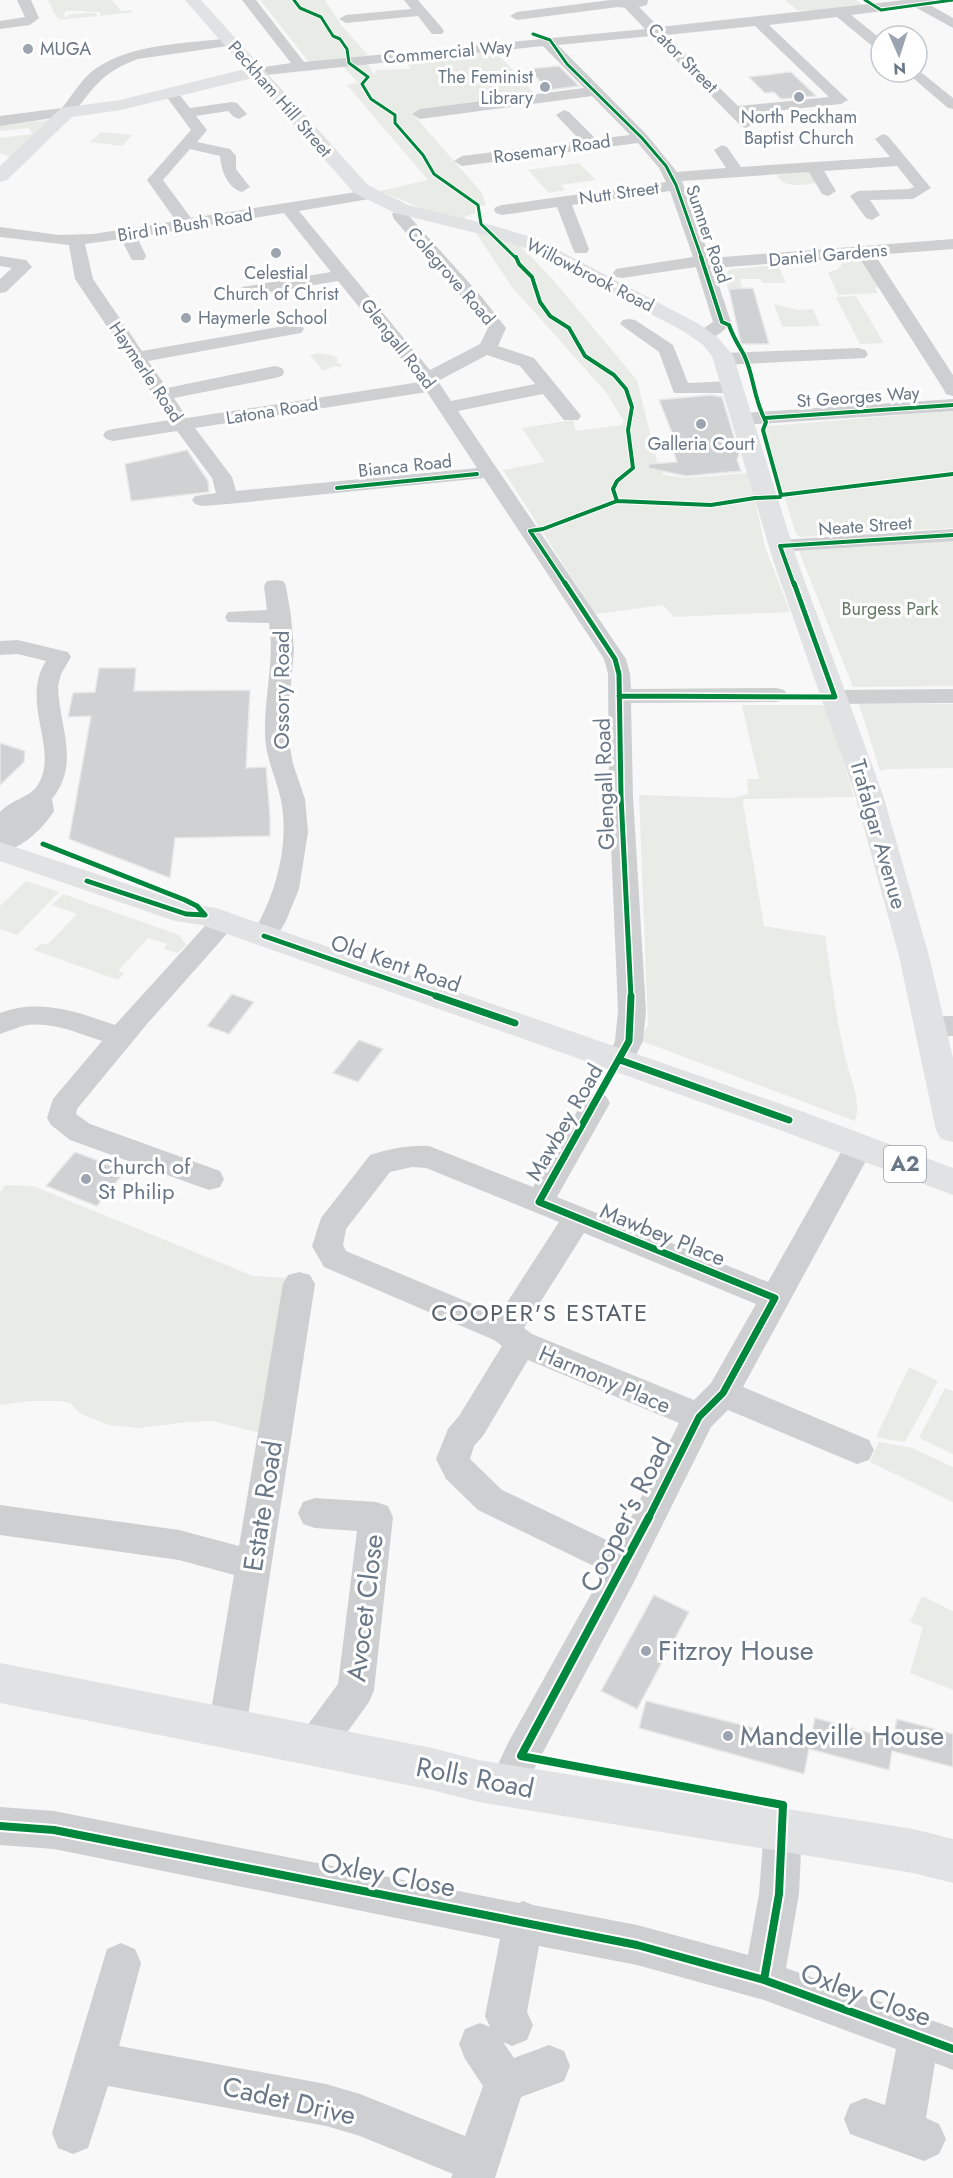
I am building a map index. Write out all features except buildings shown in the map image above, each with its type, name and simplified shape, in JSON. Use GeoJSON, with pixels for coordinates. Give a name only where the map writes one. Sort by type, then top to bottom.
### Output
{"type":"FeatureCollection","features":[{"type":"Feature","properties":{"kind":"main road","name":"Peckham Hill Street"},"geometry":{"type":"LineString","coordinates":[[194,0],[352,182],[369,195]]}},
{"type":"Feature","properties":{"kind":"main road","name":"Commercial Way"},"geometry":{"type":"LineString","coordinates":[[67,112],[117,105],[256,72]]}},
{"type":"Feature","properties":{"kind":"main road"},"geometry":{"type":"LineString","coordinates":[[0,176],[50,132],[67,112]]}},
{"type":"Feature","properties":{"kind":"main road","name":"Willowbrook Road"},"geometry":{"type":"LineString","coordinates":[[369,195],[405,210],[512,236],[539,247],[703,335]]}},
{"type":"Feature","properties":{"kind":"main road"},"geometry":{"type":"LineString","coordinates":[[703,335],[716,347],[724,359],[780,546]]}},
{"type":"Feature","properties":{"kind":"main road","name":"Trafalgar Avenue"},"geometry":{"type":"LineString","coordinates":[[780,546],[859,764],[942,1026],[953,1130]]}},
{"type":"Feature","properties":{"kind":"main road","name":"Old Kent Road"},"geometry":{"type":"LineString","coordinates":[[4,837],[185,900],[214,919],[620,1060],[952,1180]]}},
{"type":"Feature","properties":{"kind":"main road","name":"Rolls Road"},"geometry":{"type":"LineString","coordinates":[[0,1683],[507,1786],[783,1829],[913,1851],[953,1861]]}},
{"type":"Feature","properties":{"kind":"street"},"geometry":{"type":"LineString","coordinates":[[0,25],[25,22],[32,18],[24,0]]}},
{"type":"Feature","properties":{"kind":"street"},"geometry":{"type":"LineString","coordinates":[[249,0],[301,67]]}},
{"type":"Feature","properties":{"kind":"street"},"geometry":{"type":"LineString","coordinates":[[376,47],[409,51],[436,37],[411,0]]}},
{"type":"Feature","properties":{"kind":"street","name":"Commercial Way"},"geometry":{"type":"LineString","coordinates":[[256,72],[364,59],[409,51],[547,44],[935,0]]}},
{"type":"Feature","properties":{"kind":"street"},"geometry":{"type":"LineString","coordinates":[[588,3],[635,2]]}},
{"type":"Feature","properties":{"kind":"street","name":"Cator Street"},"geometry":{"type":"LineString","coordinates":[[635,2],[657,31],[741,117],[841,100],[757,21]]}},
{"type":"Feature","properties":{"kind":"street","name":"Sumner Road"},"geometry":{"type":"LineString","coordinates":[[588,3],[513,12],[661,158],[674,181],[722,322],[717,329],[703,335]]}},
{"type":"Feature","properties":{"kind":"street"},"geometry":{"type":"LineString","coordinates":[[918,3],[953,24]]}},
{"type":"Feature","properties":{"kind":"street"},"geometry":{"type":"LineString","coordinates":[[346,20],[421,12]]}},
{"type":"Feature","properties":{"kind":"street"},"geometry":{"type":"LineString","coordinates":[[839,12],[869,36]]}},
{"type":"Feature","properties":{"kind":"street"},"geometry":{"type":"LineString","coordinates":[[67,112],[98,73],[119,61],[135,55],[230,42]]}},
{"type":"Feature","properties":{"kind":"street"},"geometry":{"type":"LineString","coordinates":[[928,84],[953,105]]}},
{"type":"Feature","properties":{"kind":"street"},"geometry":{"type":"LineString","coordinates":[[420,114],[595,91]]}},
{"type":"Feature","properties":{"kind":"street"},"geometry":{"type":"LineString","coordinates":[[170,92],[199,129],[155,180],[187,225]]}},
{"type":"Feature","properties":{"kind":"street"},"geometry":{"type":"LineString","coordinates":[[186,112],[233,107]]}},
{"type":"Feature","properties":{"kind":"street","name":"Commercial Way"},"geometry":{"type":"LineString","coordinates":[[0,121],[67,112]]}},
{"type":"Feature","properties":{"kind":"street"},"geometry":{"type":"LineString","coordinates":[[564,115],[592,144]]}},
{"type":"Feature","properties":{"kind":"street","name":"Rosemary Road"},"geometry":{"type":"LineString","coordinates":[[462,161],[642,138]]}},
{"type":"Feature","properties":{"kind":"street"},"geometry":{"type":"LineString","coordinates":[[872,215],[858,196],[913,194],[923,188],[883,139]]}},
{"type":"Feature","properties":{"kind":"street"},"geometry":{"type":"LineString","coordinates":[[186,144],[225,152],[228,156],[228,169],[263,212]]}},
{"type":"Feature","properties":{"kind":"street"},"geometry":{"type":"LineString","coordinates":[[722,150],[737,173]]}},
{"type":"Feature","properties":{"kind":"street"},"geometry":{"type":"LineString","coordinates":[[834,150],[844,165]]}},
{"type":"Feature","properties":{"kind":"street","name":"Nutt Street"},"geometry":{"type":"LineString","coordinates":[[502,210],[674,181],[737,173],[900,160]]}},
{"type":"Feature","properties":{"kind":"street"},"geometry":{"type":"LineString","coordinates":[[814,167],[828,191]]}},
{"type":"Feature","properties":{"kind":"street"},"geometry":{"type":"LineString","coordinates":[[763,171],[773,186],[771,186]]}},
{"type":"Feature","properties":{"kind":"street","name":"Bird in Bush Road"},"geometry":{"type":"LineString","coordinates":[[0,232],[76,240],[187,225],[369,195]]}},
{"type":"Feature","properties":{"kind":"street","name":"Nutt Street"},"geometry":{"type":"LineString","coordinates":[[562,201],[581,249]]}},
{"type":"Feature","properties":{"kind":"street","name":"Glengall Road"},"geometry":{"type":"LineString","coordinates":[[288,208],[430,383],[615,659],[619,674],[621,796],[632,1011],[629,1041],[620,1060]]}},
{"type":"Feature","properties":{"kind":"street","name":"Colegrove Road"},"geometry":{"type":"LineString","coordinates":[[405,210],[400,214],[402,219],[475,300],[497,328],[492,342],[486,348],[430,383]]}},
{"type":"Feature","properties":{"kind":"street"},"geometry":{"type":"LineString","coordinates":[[127,234],[138,256]]}},
{"type":"Feature","properties":{"kind":"street","name":"Haymerle Road"},"geometry":{"type":"LineString","coordinates":[[76,240],[84,279],[182,424],[222,477],[228,498]]}},
{"type":"Feature","properties":{"kind":"street","name":"Daniel Gardens"},"geometry":{"type":"LineString","coordinates":[[622,273],[703,263],[953,244]]}},
{"type":"Feature","properties":{"kind":"street"},"geometry":{"type":"LineString","coordinates":[[864,251],[953,390]]}},
{"type":"Feature","properties":{"kind":"street"},"geometry":{"type":"LineString","coordinates":[[0,261],[20,264],[23,267],[0,288]]}},
{"type":"Feature","properties":{"kind":"street"},"geometry":{"type":"LineString","coordinates":[[248,291],[344,275]]}},
{"type":"Feature","properties":{"kind":"street"},"geometry":{"type":"LineString","coordinates":[[629,324],[667,348],[681,389],[734,387]]}},
{"type":"Feature","properties":{"kind":"street"},"geometry":{"type":"LineString","coordinates":[[137,357],[296,329]]}},
{"type":"Feature","properties":{"kind":"street"},"geometry":{"type":"LineString","coordinates":[[486,348],[527,362],[571,416]]}},
{"type":"Feature","properties":{"kind":"street"},"geometry":{"type":"LineString","coordinates":[[724,359],[859,354]]}},
{"type":"Feature","properties":{"kind":"street"},"geometry":{"type":"LineString","coordinates":[[932,356],[953,354]]}},
{"type":"Feature","properties":{"kind":"street"},"geometry":{"type":"LineString","coordinates":[[162,395],[274,372]]}},
{"type":"Feature","properties":{"kind":"street","name":"Latona Road"},"geometry":{"type":"LineString","coordinates":[[113,435],[430,383]]}},
{"type":"Feature","properties":{"kind":"street"},"geometry":{"type":"LineString","coordinates":[[447,407],[548,387]]}},
{"type":"Feature","properties":{"kind":"street","name":"St Georges Way"},"geometry":{"type":"LineString","coordinates":[[743,419],[953,405]]}},
{"type":"Feature","properties":{"kind":"street","name":"Bianca Road"},"geometry":{"type":"LineString","coordinates":[[202,500],[477,474]]}},
{"type":"Feature","properties":{"kind":"street","name":"Neate Street"},"geometry":{"type":"LineString","coordinates":[[780,546],[953,535]]}},
{"type":"Feature","properties":{"kind":"street","name":"Ossory Road"},"geometry":{"type":"LineString","coordinates":[[264,936],[282,906],[292,857],[295,825],[294,802],[277,744],[283,650],[275,586]]}},
{"type":"Feature","properties":{"kind":"street","name":"Ossory Road"},"geometry":{"type":"LineString","coordinates":[[236,617],[280,616]]}},
{"type":"Feature","properties":{"kind":"street"},"geometry":{"type":"LineString","coordinates":[[0,648],[18,647],[60,657],[50,672],[47,687],[47,711],[56,757],[52,780],[40,799],[42,811],[4,837]]}},
{"type":"Feature","properties":{"kind":"street"},"geometry":{"type":"LineString","coordinates":[[619,696],[776,695]]}},
{"type":"Feature","properties":{"kind":"street"},"geometry":{"type":"LineString","coordinates":[[835,697],[953,696]]}},
{"type":"Feature","properties":{"kind":"street"},"geometry":{"type":"LineString","coordinates":[[209,1179],[80,1132],[61,1118],[63,1106],[214,919]]}},
{"type":"Feature","properties":{"kind":"street"},"geometry":{"type":"LineString","coordinates":[[0,1024],[22,1016],[42,1014],[120,1037]]}},
{"type":"Feature","properties":{"kind":"street","name":"Mawbey Road"},"geometry":{"type":"LineString","coordinates":[[539,1202],[596,1103]]}},
{"type":"Feature","properties":{"kind":"street","name":"Cooper's Road"},"geometry":{"type":"LineString","coordinates":[[507,1786],[626,1563],[699,1417],[723,1393],[859,1146]]}},
{"type":"Feature","properties":{"kind":"street","name":"Harmony Place"},"geometry":{"type":"LineString","coordinates":[[429,1157],[412,1156],[380,1163],[332,1226],[327,1246],[335,1259],[699,1417]]}},
{"type":"Feature","properties":{"kind":"street","name":"Mawbey Place"},"geometry":{"type":"LineString","coordinates":[[429,1157],[775,1298]]}},
{"type":"Feature","properties":{"kind":"street"},"geometry":{"type":"LineString","coordinates":[[577,1219],[524,1299],[513,1337],[471,1426],[460,1439],[453,1459],[458,1469],[490,1500],[606,1556],[626,1563]]}},
{"type":"Feature","properties":{"kind":"street","name":"Estate Road"},"geometry":{"type":"LineString","coordinates":[[227,1729],[299,1284]]}},
{"type":"Feature","properties":{"kind":"street"},"geometry":{"type":"LineString","coordinates":[[723,1393],[858,1450]]}},
{"type":"Feature","properties":{"kind":"street","name":"Avocet Close"},"geometry":{"type":"LineString","coordinates":[[314,1747],[356,1690],[376,1517],[315,1513]]}},
{"type":"Feature","properties":{"kind":"street"},"geometry":{"type":"LineString","coordinates":[[0,1520],[178,1545],[219,1554],[253,1566]]}},
{"type":"Feature","properties":{"kind":"street","name":"Oxley Close"},"geometry":{"type":"LineString","coordinates":[[0,1827],[54,1830],[339,1888],[524,1921],[663,1951],[764,1980],[936,2042],[897,2130]]}},
{"type":"Feature","properties":{"kind":"street","name":"Oxley Close"},"geometry":{"type":"LineString","coordinates":[[764,1980],[779,1894],[783,1829]]}},
{"type":"Feature","properties":{"kind":"street"},"geometry":{"type":"LineString","coordinates":[[524,1921],[506,2016],[496,2034],[505,2082],[549,2066]]}},
{"type":"Feature","properties":{"kind":"street"},"geometry":{"type":"LineString","coordinates":[[73,2133],[121,1963]]}},
{"type":"Feature","properties":{"kind":"street","name":"Cadet Drive"},"geometry":{"type":"LineString","coordinates":[[94,2062],[326,2106],[360,2115],[476,2170],[505,2082]]}},
{"type":"Feature","properties":{"kind":"green space"},"geometry":{"type":"Polygon","coordinates":[[[48,0],[112,0],[121,11],[131,10],[133,12],[101,16],[99,12],[74,10],[65,11],[64,18],[78,14],[96,13],[97,16],[58,20],[60,18],[57,18],[48,0]]]}},
{"type":"Feature","properties":{"kind":"green space"},"geometry":{"type":"Polygon","coordinates":[[[260,0],[325,0],[342,26],[368,55],[352,58],[367,64],[375,75],[376,70],[411,69],[404,59],[495,51],[537,96],[412,113],[482,193],[486,205],[475,207],[475,213],[464,217],[469,222],[438,215],[380,191],[428,180],[347,85],[358,83],[343,66],[309,62],[260,0]]]}},
{"type":"Feature","properties":{"kind":"green space"},"geometry":{"type":"Polygon","coordinates":[[[785,0],[856,0],[864,6],[822,11],[797,10],[785,0]]]}},
{"type":"Feature","properties":{"kind":"green space"},"geometry":{"type":"Polygon","coordinates":[[[49,120],[11,157],[0,153],[0,138],[32,134],[29,128],[0,131],[0,125],[49,120]]]}},
{"type":"Feature","properties":{"kind":"green space"},"geometry":{"type":"Polygon","coordinates":[[[101,132],[132,135],[122,146],[90,142],[101,132]]]}},
{"type":"Feature","properties":{"kind":"green space"},"geometry":{"type":"Polygon","coordinates":[[[579,163],[596,180],[561,185],[565,190],[549,193],[528,170],[579,163]]]}},
{"type":"Feature","properties":{"kind":"green space"},"geometry":{"type":"Polygon","coordinates":[[[805,171],[812,174],[818,183],[790,184],[780,180],[777,175],[805,171]]]}},
{"type":"Feature","properties":{"kind":"green space"},"geometry":{"type":"Polygon","coordinates":[[[476,233],[518,243],[554,281],[637,380],[657,461],[664,475],[685,478],[749,473],[765,547],[790,612],[674,617],[663,605],[595,614],[503,470],[545,462],[522,428],[573,420],[576,431],[622,425],[624,421],[605,391],[512,287],[476,233]]]}},
{"type":"Feature","properties":{"kind":"green space"},"geometry":{"type":"Polygon","coordinates":[[[839,258],[860,258],[881,286],[875,288],[878,293],[838,295],[828,272],[837,270],[842,264],[839,258]]]}},
{"type":"Feature","properties":{"kind":"green space"},"geometry":{"type":"Polygon","coordinates":[[[778,265],[786,283],[762,283],[761,279],[740,279],[742,288],[728,289],[724,275],[731,269],[778,265]]]}},
{"type":"Feature","properties":{"kind":"green space"},"geometry":{"type":"Polygon","coordinates":[[[856,296],[884,343],[860,344],[836,297],[856,296]]]}},
{"type":"Feature","properties":{"kind":"green space"},"geometry":{"type":"Polygon","coordinates":[[[774,304],[798,310],[813,309],[820,326],[782,327],[774,304]]]}},
{"type":"Feature","properties":{"kind":"green space"},"geometry":{"type":"Polygon","coordinates":[[[318,353],[337,358],[337,363],[341,364],[341,367],[335,366],[323,371],[310,355],[318,353]]]}},
{"type":"Feature","properties":{"kind":"green space","name":"Burgess Park"},"geometry":{"type":"Polygon","coordinates":[[[953,411],[953,528],[801,537],[796,534],[764,430],[768,426],[953,411]]]}},
{"type":"Feature","properties":{"kind":"green space","name":"Burgess Park"},"geometry":{"type":"Polygon","coordinates":[[[953,539],[953,686],[853,687],[799,551],[953,539]]]}},
{"type":"Feature","properties":{"kind":"green space"},"geometry":{"type":"Polygon","coordinates":[[[859,704],[953,704],[953,768],[880,771],[859,704]]]}},
{"type":"Feature","properties":{"kind":"green space"},"geometry":{"type":"Polygon","coordinates":[[[742,705],[825,705],[854,797],[744,799],[743,803],[764,926],[825,936],[842,1042],[855,1089],[857,1113],[855,1121],[639,1040],[648,1025],[639,795],[733,798],[748,794],[747,779],[759,779],[742,705]]]}},
{"type":"Feature","properties":{"kind":"green space"},"geometry":{"type":"Polygon","coordinates":[[[26,881],[59,892],[17,935],[0,929],[0,906],[26,881]]]}},
{"type":"Feature","properties":{"kind":"green space"},"geometry":{"type":"Polygon","coordinates":[[[63,894],[179,935],[186,945],[178,953],[164,949],[167,944],[148,938],[118,971],[124,973],[118,980],[34,950],[41,943],[47,945],[77,914],[52,905],[63,894]]]}},
{"type":"Feature","properties":{"kind":"green space"},"geometry":{"type":"Polygon","coordinates":[[[5,1185],[33,1186],[253,1276],[290,1278],[264,1434],[212,1421],[140,1428],[109,1425],[81,1414],[70,1403],[60,1401],[30,1401],[0,1405],[0,1192],[5,1185]]]}},
{"type":"Feature","properties":{"kind":"green space"},"geometry":{"type":"Polygon","coordinates":[[[909,1367],[938,1381],[905,1442],[876,1437],[909,1367]]]}},
{"type":"Feature","properties":{"kind":"green space"},"geometry":{"type":"Polygon","coordinates":[[[945,1388],[953,1391],[953,1454],[919,1438],[945,1388]]]}},
{"type":"Feature","properties":{"kind":"green space"},"geometry":{"type":"Polygon","coordinates":[[[879,1442],[912,1448],[953,1467],[953,1502],[870,1462],[879,1442]]]}},
{"type":"Feature","properties":{"kind":"green space"},"geometry":{"type":"Polygon","coordinates":[[[922,1596],[953,1611],[953,1690],[910,1673],[923,1627],[910,1622],[922,1596]]]}},
{"type":"Feature","properties":{"kind":"cycle path"},"geometry":{"type":"LineString","coordinates":[[294,0],[300,8],[321,17],[333,36],[340,39],[347,49],[349,63],[368,77],[362,84],[364,90],[375,102],[395,115],[395,123],[423,155],[434,174],[478,205],[481,224],[490,235],[516,257],[519,264],[532,277],[540,302],[550,316],[569,328],[585,356],[614,375],[626,389],[632,407],[628,430],[633,468],[617,481],[613,489],[617,501]]}},
{"type":"Feature","properties":{"kind":"cycle path"},"geometry":{"type":"LineString","coordinates":[[865,0],[881,10],[953,0]]}},
{"type":"Feature","properties":{"kind":"cycle path"},"geometry":{"type":"LineString","coordinates":[[533,34],[550,40],[567,64],[642,138],[666,166],[676,185],[722,322],[729,325],[734,341],[744,355],[757,406],[766,422],[763,430],[781,495]]}},
{"type":"Feature","properties":{"kind":"cycle path"},"geometry":{"type":"LineString","coordinates":[[765,418],[953,405]]}},
{"type":"Feature","properties":{"kind":"cycle path"},"geometry":{"type":"LineString","coordinates":[[337,488],[477,474]]}},
{"type":"Feature","properties":{"kind":"cycle path"},"geometry":{"type":"LineString","coordinates":[[781,495],[953,474]]}},
{"type":"Feature","properties":{"kind":"cycle path"},"geometry":{"type":"LineString","coordinates":[[764,1980],[779,1894],[783,1805],[521,1756],[622,1571],[699,1417],[723,1393],[775,1298],[539,1202],[629,1041],[632,1011],[621,796],[619,674],[615,659],[530,531],[543,529],[617,501],[711,505],[755,498],[780,497]]}},
{"type":"Feature","properties":{"kind":"cycle path"},"geometry":{"type":"LineString","coordinates":[[619,696],[835,697],[780,546],[953,535]]}},
{"type":"Feature","properties":{"kind":"cycle path"},"geometry":{"type":"LineString","coordinates":[[43,844],[185,900],[197,906],[205,915]]}},
{"type":"Feature","properties":{"kind":"cycle path"},"geometry":{"type":"LineString","coordinates":[[87,881],[186,914],[205,915]]}},
{"type":"Feature","properties":{"kind":"cycle path"},"geometry":{"type":"LineString","coordinates":[[264,936],[515,1023]]}},
{"type":"Feature","properties":{"kind":"cycle path"},"geometry":{"type":"LineString","coordinates":[[620,1060],[789,1120]]}},
{"type":"Feature","properties":{"kind":"cycle path"},"geometry":{"type":"LineString","coordinates":[[0,1826],[54,1830],[637,1945],[764,1980],[953,2049]]}},
{"type":"Feature","properties":{"kind":"place","name":"MUGA"},"geometry":{"type":"Point","coordinates":[28,49]}},
{"type":"Feature","properties":{"kind":"place","name":"The Feminist Library"},"geometry":{"type":"Point","coordinates":[545,87]}},
{"type":"Feature","properties":{"kind":"place","name":"North Peckham Baptist Church"},"geometry":{"type":"Point","coordinates":[799,97]}},
{"type":"Feature","properties":{"kind":"place","name":"Celestial Church of Christ"},"geometry":{"type":"Point","coordinates":[276,253]}},
{"type":"Feature","properties":{"kind":"place","name":"Haymerle School"},"geometry":{"type":"Point","coordinates":[186,318]}},
{"type":"Feature","properties":{"kind":"place","name":"Galleria Court"},"geometry":{"type":"Point","coordinates":[701,424]}},
{"type":"Feature","properties":{"kind":"place","name":"Church of St Philip"},"geometry":{"type":"Point","coordinates":[86,1179]}},
{"type":"Feature","properties":{"kind":"place","name":"Fitzroy House"},"geometry":{"type":"Point","coordinates":[646,1651]}},
{"type":"Feature","properties":{"kind":"place","name":"Mandeville House"},"geometry":{"type":"Point","coordinates":[728,1736]}},
{"type":"Feature","properties":{"kind":"district","name":"COOPER'S ESTATE"},"geometry":{"type":"Point","coordinates":[540,1313]}}]}
